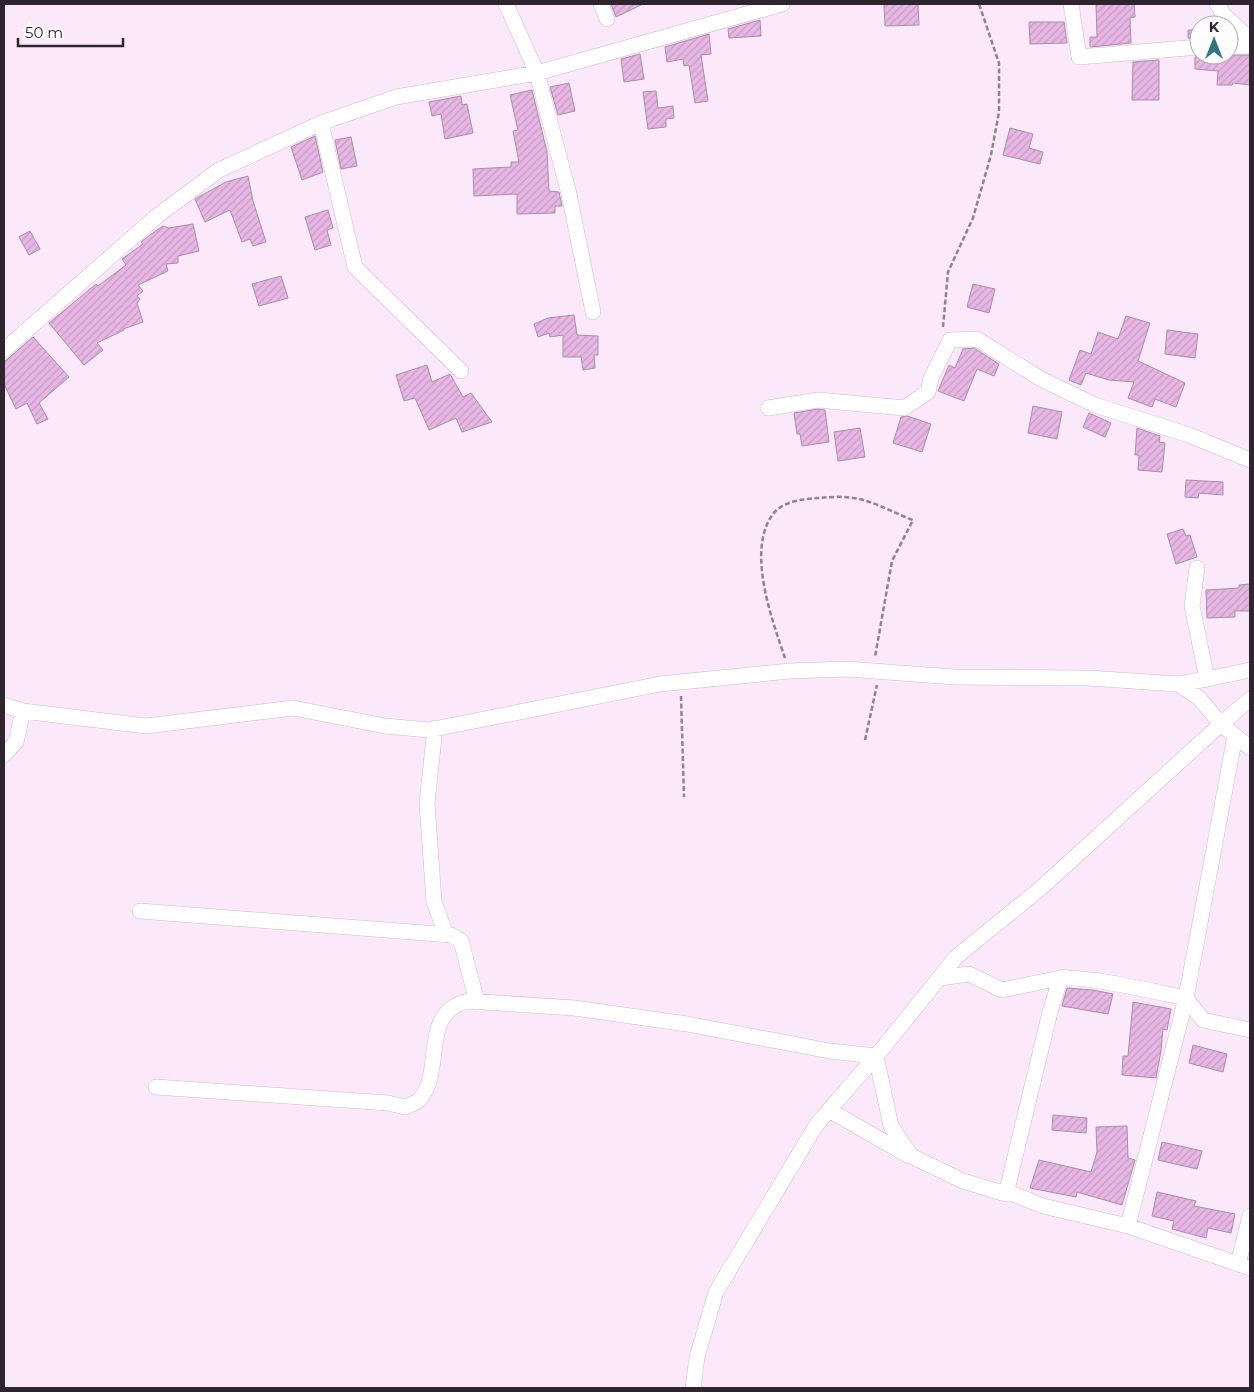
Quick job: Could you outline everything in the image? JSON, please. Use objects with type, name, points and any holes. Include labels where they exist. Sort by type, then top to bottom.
[{"type":"street","points":[[506,4],[537,73],[569,194],[593,312]]},
{"type":"street","points":[[601,4],[607,19]]},
{"type":"street","points":[[4,350],[157,216],[219,170],[321,123],[396,97],[537,73],[776,4]]},
{"type":"street","points":[[1071,4],[1079,57],[1189,48]]},
{"type":"street","points":[[1217,4],[1224,15],[1250,39]]},
{"type":"street","points":[[321,123],[355,267],[462,371]]},
{"type":"street","points":[[768,408],[818,400],[904,408],[928,392],[931,378],[950,340],[978,339],[1041,379],[1095,405],[1190,435],[1250,460]]},
{"type":"street","points":[[1197,568],[1192,606],[1207,679]]},
{"type":"street","points":[[4,705],[23,711],[146,726],[293,708],[384,726],[436,728],[660,684],[790,671],[846,669],[955,677],[1088,678],[1178,684],[1250,670]]},
{"type":"street","points":[[1178,684],[1199,698],[1221,724],[1250,748]]},
{"type":"street","points":[[692,1388],[697,1357],[716,1292],[817,1124],[876,1056],[956,957],[1041,888],[1250,699]]},
{"type":"street","points":[[4,756],[16,742],[23,711]]},
{"type":"street","points":[[436,728],[427,812],[434,902],[446,934]]},
{"type":"street","points":[[1128,1226],[1186,998],[1235,736]]},
{"type":"street","points":[[140,911],[446,934],[461,941],[477,1002]]},
{"type":"street","points":[[940,978],[969,974],[1002,990],[1065,977],[1186,998],[1203,1020],[1250,1030]]},
{"type":"street","points":[[1006,1194],[1050,1012],[1060,980],[1065,977]]},
{"type":"street","points":[[156,1087],[388,1104],[406,1107],[419,1100],[429,1081],[437,1033],[444,1014],[454,1004],[468,1001],[574,1008],[687,1024],[830,1051],[876,1056]]},
{"type":"street","points":[[876,1056],[891,1126],[910,1156]]},
{"type":"street","points":[[829,1110],[910,1156],[963,1181],[1006,1194],[1013,1194],[1043,1206],[1128,1226],[1244,1266],[1250,1216]]},
{"type":"path","points":[[950,340],[943,330],[948,272],[973,218],[992,155],[999,112],[999,63],[979,4]]},
{"type":"path","points":[[790,671],[774,626],[761,565],[765,530],[774,513],[796,499],[851,497],[876,503],[913,520],[892,561],[877,671],[865,740]]},
{"type":"path","points":[[681,682],[684,797]]},
{"type":"building","points":[[611,4],[643,4],[616,17]]},
{"type":"building","points":[[884,4],[918,4],[919,25],[885,26]]},
{"type":"building","points":[[1096,4],[1134,4],[1135,17],[1130,18],[1131,43],[1090,47],[1090,37],[1097,37]]},
{"type":"building","points":[[760,20],[761,36],[729,38],[728,29]]},
{"type":"building","points":[[1029,22],[1064,22],[1067,43],[1030,44]]},
{"type":"building","points":[[709,34],[711,54],[701,55],[708,101],[695,103],[689,65],[684,66],[683,59],[667,62],[665,47]]},
{"type":"building","points":[[640,54],[644,79],[624,82],[621,59]]},
{"type":"building","points":[[1239,55],[1250,55],[1250,85],[1233,83],[1232,85],[1217,85],[1218,71],[1195,69],[1195,65],[1239,65]]},
{"type":"building","points":[[1159,60],[1159,100],[1132,100],[1133,62]]},
{"type":"building","points":[[569,83],[575,111],[558,115],[550,87]]},
{"type":"building","points":[[532,90],[547,152],[549,191],[559,192],[562,206],[555,206],[555,213],[517,214],[517,194],[474,196],[473,169],[511,167],[511,162],[519,162],[513,131],[518,130],[510,95]]},
{"type":"building","points":[[656,91],[658,108],[673,106],[674,118],[666,119],[666,127],[648,129],[643,92]]},
{"type":"building","points":[[461,96],[462,105],[467,104],[473,133],[445,139],[441,114],[432,116],[429,102]]},
{"type":"building","points":[[1010,128],[1033,134],[1029,148],[1043,152],[1040,164],[1003,155]]},
{"type":"building","points":[[315,136],[323,172],[302,180],[291,147]]},
{"type":"building","points":[[351,137],[357,166],[341,169],[335,140]]},
{"type":"building","points":[[248,176],[253,201],[266,242],[253,246],[250,239],[242,242],[230,210],[205,222],[195,199],[226,182]]},
{"type":"building","points":[[328,210],[333,228],[327,230],[331,245],[315,250],[305,217]]},
{"type":"building","points":[[193,224],[199,251],[178,256],[178,263],[166,264],[168,271],[138,285],[143,291],[137,296],[140,299],[137,303],[143,322],[123,329],[97,343],[103,350],[84,365],[49,323],[96,284],[98,286],[126,265],[122,259],[163,226],[169,228]]},
{"type":"building","points":[[30,231],[40,249],[29,255],[19,237]]},
{"type":"building","points":[[281,276],[288,298],[259,306],[252,284]]},
{"type":"building","points":[[973,284],[995,289],[989,313],[967,307]]},
{"type":"building","points":[[574,315],[577,335],[598,336],[598,355],[594,355],[595,368],[583,370],[581,357],[563,357],[563,335],[550,337],[549,333],[538,337],[534,324],[548,318]]},
{"type":"building","points":[[1126,316],[1150,323],[1138,361],[1185,383],[1176,407],[1155,399],[1152,407],[1128,398],[1134,382],[1109,380],[1086,373],[1081,385],[1069,380],[1080,350],[1091,354],[1098,332],[1118,339]]},
{"type":"building","points":[[1167,330],[1198,334],[1195,358],[1165,354]]},
{"type":"building","points":[[33,337],[69,377],[39,403],[48,419],[37,424],[27,403],[16,409],[4,384],[4,362]]},
{"type":"building","points":[[974,348],[999,364],[994,376],[977,369],[964,401],[938,391],[949,365],[955,368],[963,349]]},
{"type":"building","points":[[427,365],[432,382],[450,374],[463,397],[471,393],[492,422],[462,432],[456,418],[429,430],[415,398],[404,401],[396,375]]},
{"type":"building","points":[[1033,406],[1062,412],[1057,439],[1028,433]]},
{"type":"building","points":[[818,409],[825,410],[829,442],[802,446],[800,434],[797,434],[794,413]]},
{"type":"building","points":[[1089,413],[1111,423],[1105,437],[1083,427]]},
{"type":"building","points":[[907,416],[931,424],[922,452],[893,443],[901,417]]},
{"type":"building","points":[[860,428],[865,457],[838,461],[834,432]]},
{"type":"building","points":[[1137,428],[1160,436],[1159,442],[1165,443],[1162,472],[1138,470],[1139,455],[1135,455]]},
{"type":"building","points":[[1186,480],[1223,482],[1223,495],[1199,493],[1198,498],[1185,497]]},
{"type":"building","points":[[1183,529],[1186,536],[1190,535],[1197,557],[1176,564],[1167,534]]},
{"type":"building","points":[[1250,584],[1250,611],[1235,611],[1235,617],[1207,618],[1206,590],[1239,588],[1239,585]]},
{"type":"building","points":[[1067,988],[1113,994],[1108,1014],[1062,1006]]},
{"type":"building","points":[[1133,1002],[1171,1009],[1167,1030],[1163,1029],[1156,1078],[1122,1075],[1123,1056],[1128,1056]]},
{"type":"building","points":[[1193,1045],[1227,1054],[1223,1072],[1189,1063]]},
{"type":"building","points":[[1053,1115],[1087,1118],[1086,1133],[1052,1130]]},
{"type":"building","points":[[1127,1126],[1128,1158],[1135,1160],[1122,1205],[1077,1192],[1076,1197],[1030,1188],[1039,1160],[1091,1172],[1097,1152],[1096,1127]]},
{"type":"building","points":[[1162,1142],[1202,1151],[1197,1169],[1158,1160]]},
{"type":"building","points":[[1157,1192],[1196,1201],[1194,1206],[1235,1214],[1231,1233],[1208,1228],[1206,1238],[1172,1229],[1174,1221],[1152,1216]]}]
